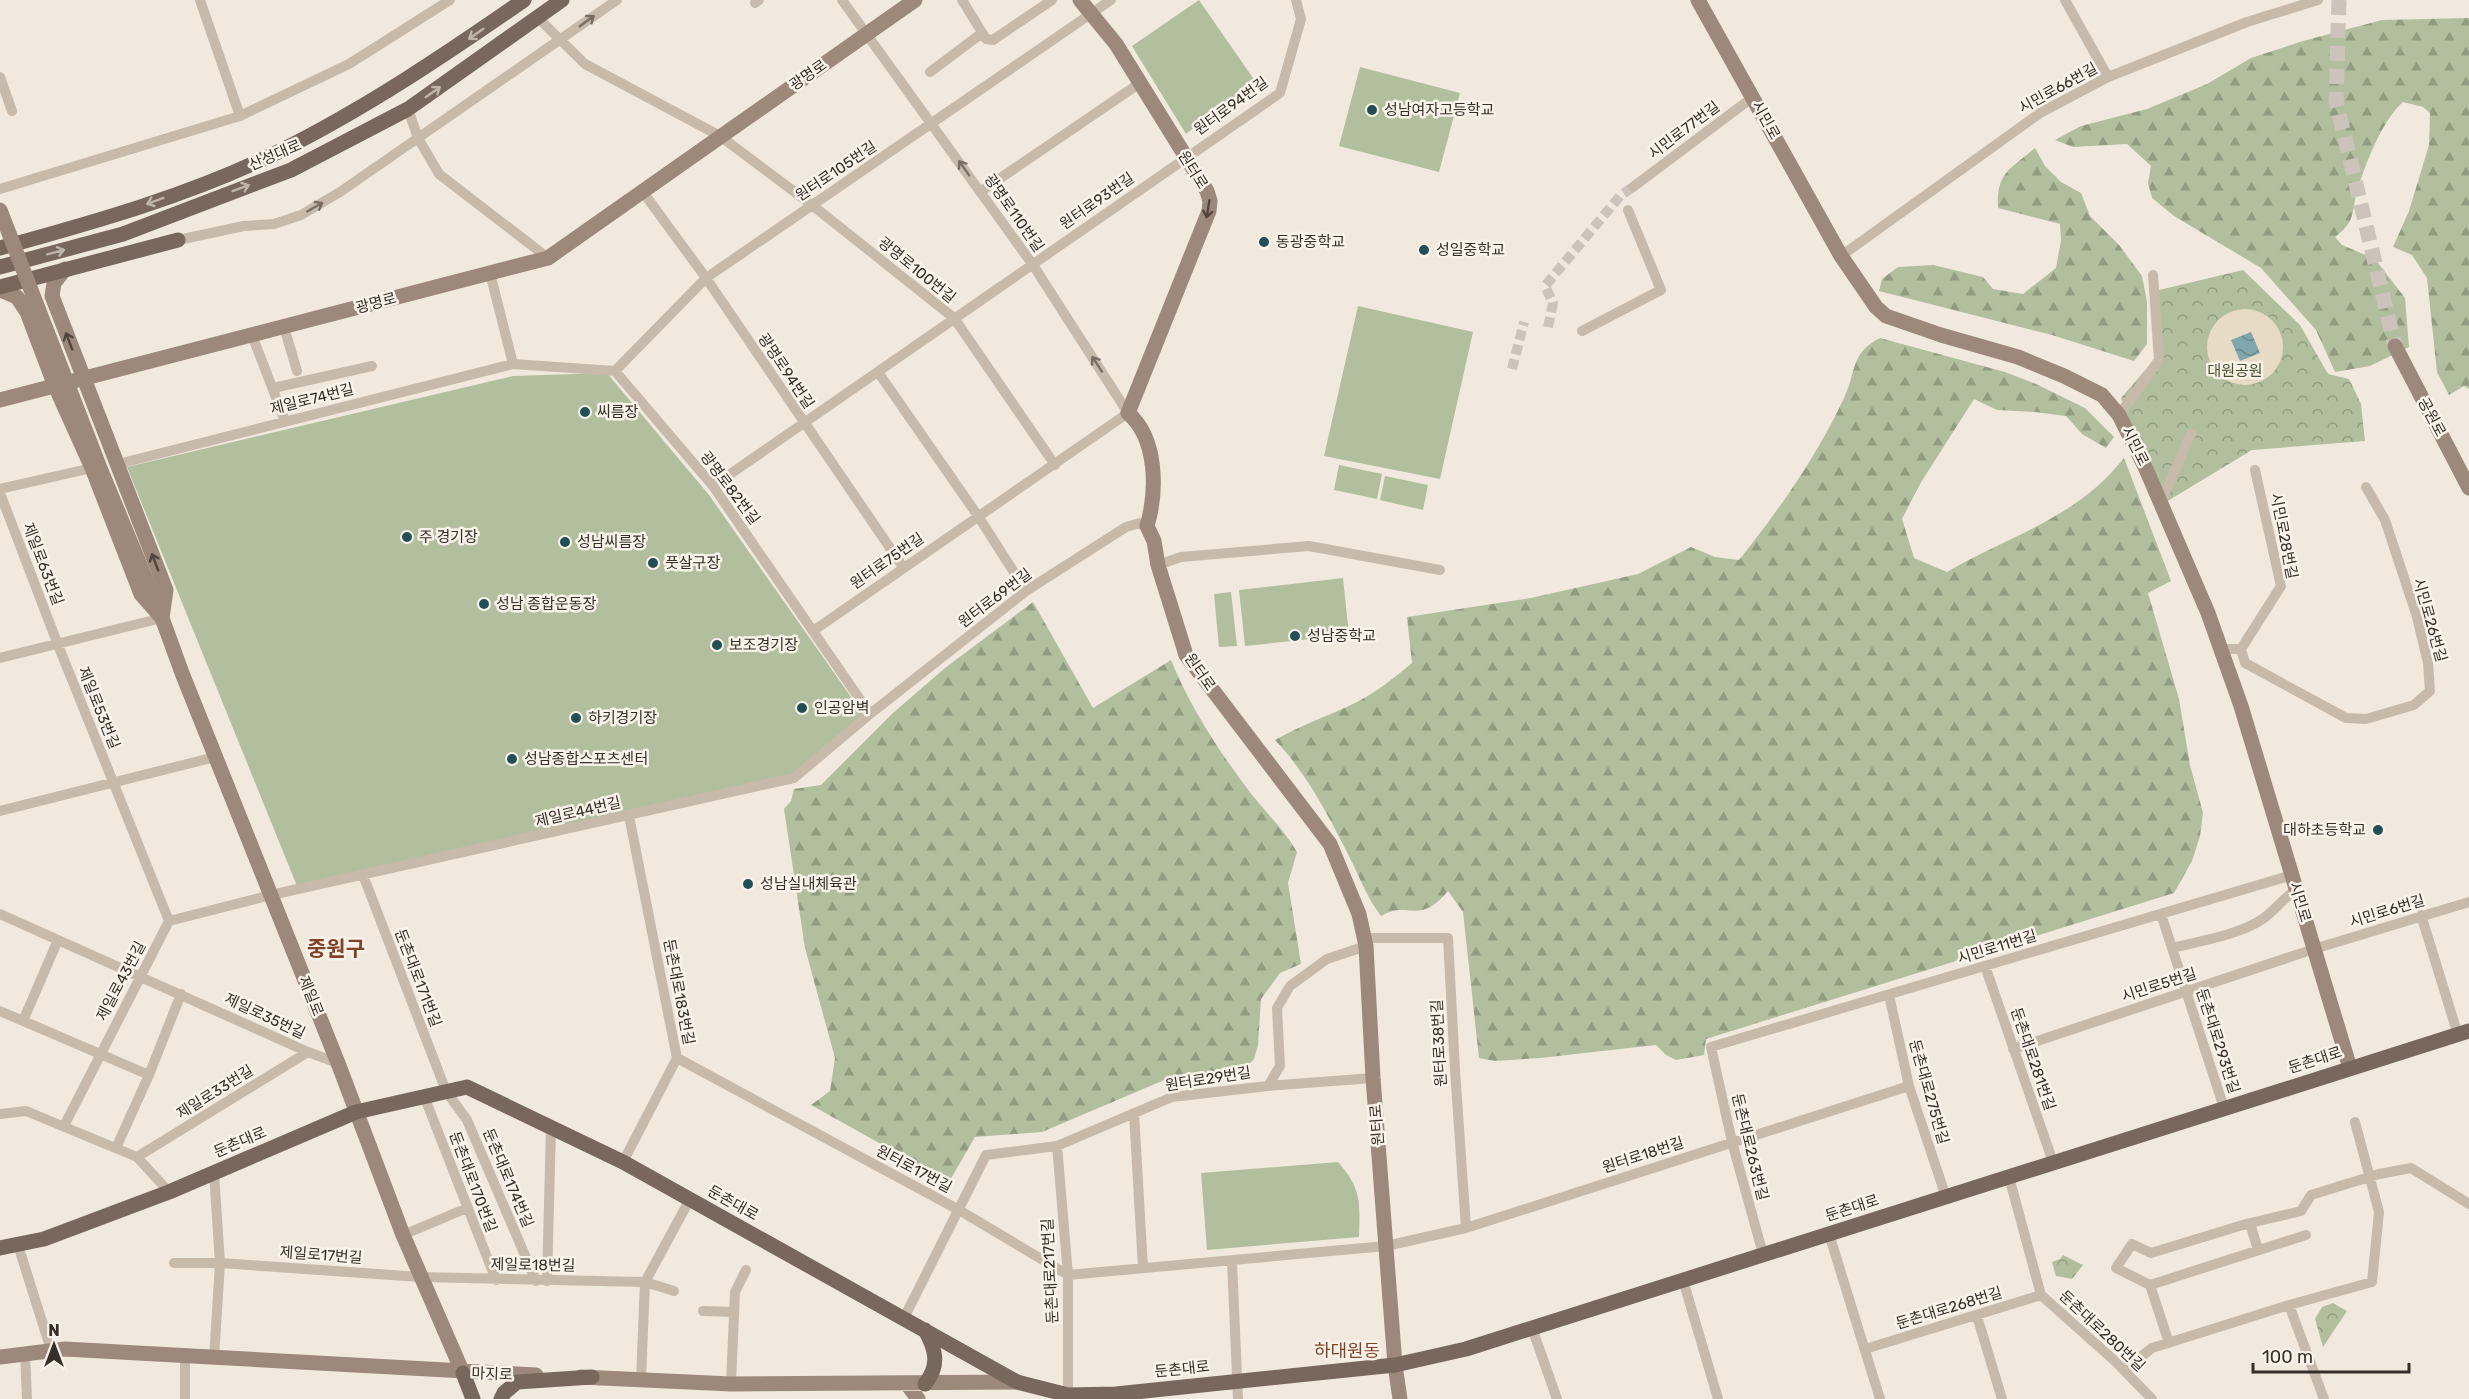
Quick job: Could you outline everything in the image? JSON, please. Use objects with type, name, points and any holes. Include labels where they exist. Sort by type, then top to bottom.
[{"type":"main road","name":"산성대로","points":[[0,248],[94,222],[198,186],[278,152],[375,99],[440,58],[524,0]]},
{"type":"main road","name":"산성대로","points":[[0,267],[123,234],[291,170],[408,109],[562,0]]},
{"type":"main road","name":"광명로","points":[[0,400],[548,258],[915,0]]},
{"type":"main road","name":"원터로","points":[[1080,0],[1116,44],[1207,191],[1210,201],[1209,211],[1128,413],[1137,420],[1149,448],[1152,463],[1152,508],[1147,526],[1154,541],[1158,565],[1186,655],[1330,844],[1359,914],[1366,942],[1373,1078],[1395,1365]]},
{"type":"main road","name":"시민로","points":[[1698,0],[1841,256],[1868,298],[1886,315],[1941,335],[2018,357],[2064,376],[2102,395],[2119,415],[2161,502],[2221,649],[2241,706],[2350,1068]]},
{"type":"main road","name":"제일로","points":[[0,210],[100,468],[162,618],[215,757],[338,1063],[403,1235],[463,1373]]},
{"type":"main road","points":[[0,289],[65,269],[178,240]]},
{"type":"main road","points":[[65,269],[54,283],[52,296],[166,590],[162,618]]},
{"type":"main road","points":[[0,289],[17,297],[27,312],[141,594],[162,618]]},
{"type":"main road","name":"공원로","points":[[2395,346],[2469,488]]},
{"type":"main road","name":"둔촌대로","points":[[0,1248],[44,1239],[169,1192],[356,1112],[467,1087],[623,1162],[1017,1382],[1068,1395],[1116,1394],[1395,1365],[1466,1349],[2463,1033]]},
{"type":"main road","points":[[925,1384],[933,1374],[935,1360],[926,1330]]},
{"type":"main road","name":"마지로","points":[[0,1357],[65,1349],[463,1373],[731,1384],[925,1384],[970,1392],[1017,1382]]},
{"type":"main road","points":[[1395,1365],[1400,1399]]},
{"type":"main road","points":[[463,1373],[473,1399]]},
{"type":"main road","points":[[501,1399],[504,1393],[517,1382],[592,1377]]},
{"type":"main road","points":[[907,1384],[918,1399]]},
{"type":"main road","points":[[1095,1399],[1116,1394]]},
{"type":"street","points":[[200,0],[240,116]]},
{"type":"street","points":[[0,189],[240,116],[349,64],[450,0]]},
{"type":"street","points":[[178,240],[244,226],[274,224],[301,215],[340,192],[617,0]]},
{"type":"street","points":[[842,0],[868,34]]},
{"type":"street","points":[[962,0],[986,39],[993,40],[1052,0]]},
{"type":"street","name":"원터로105번길","points":[[615,371],[706,278],[1112,0]]},
{"type":"street","points":[[2065,0],[2108,77]]},
{"type":"street","name":"시민로66번길","points":[[1841,256],[2040,113],[2108,77],[2247,22],[2319,0]]},
{"type":"street","name":"원터로94번길","points":[[1185,158],[1280,93],[1301,19],[1300,1]]},
{"type":"street","points":[[537,18],[585,64],[720,136]]},
{"type":"street","points":[[930,72],[982,33]]},
{"type":"street","name":"광명로110번길","points":[[868,34],[1033,265],[1128,413]]},
{"type":"street","points":[[0,77],[12,111]]},
{"type":"street","points":[[980,192],[1140,83]]},
{"type":"street","name":"시민로77번길","points":[[1633,188],[1753,97]]},
{"type":"street","points":[[408,109],[418,138],[439,174],[548,258]]},
{"type":"street","name":"광명로100번길","points":[[720,136],[812,205],[954,318],[1055,465]]},
{"type":"street","name":"원터로93번길","points":[[713,486],[1185,158]]},
{"type":"street","name":"광명로94번길","points":[[643,192],[706,278],[903,567]]},
{"type":"street","points":[[1582,331],[1661,290],[1628,210]]},
{"type":"street","points":[[490,273],[513,364],[615,371]]},
{"type":"street","points":[[2119,415],[2159,360],[2153,275]]},
{"type":"street","points":[[284,327],[297,371]]},
{"type":"street","points":[[252,335],[285,422]]},
{"type":"street","name":"제일로74번길","points":[[118,464],[513,364]]},
{"type":"street","points":[[273,388],[372,366]]},
{"type":"street","name":"광명로82번길","points":[[615,371],[713,486],[870,714]]},
{"type":"street","points":[[879,372],[978,516],[1026,591]]},
{"type":"street","name":"원터로75번길","points":[[813,631],[1128,413]]},
{"type":"street","points":[[2161,502],[2191,434]]},
{"type":"street","points":[[0,489],[92,468]]},
{"type":"street","name":"시민로28번길","points":[[2241,649],[2281,586],[2255,470]]},
{"type":"street","name":"시민로26번길","points":[[2241,649],[2245,663],[2346,718],[2366,719],[2414,705],[2430,691],[2428,663],[2417,617],[2385,520],[2366,487]]},
{"type":"street","name":"제일로63번길","points":[[0,493],[58,645]]},
{"type":"street","name":"원터로69번길","points":[[870,714],[1026,591],[1126,527],[1140,523],[1147,526]]},
{"type":"street","points":[[1158,565],[1181,557],[1309,546],[1440,570]]},
{"type":"street","points":[[0,658],[162,618]]},
{"type":"street","name":"제일로53번길","points":[[58,645],[113,783]]},
{"type":"street","points":[[2221,649],[2241,649]]},
{"type":"street","name":"제일로44번길","points":[[271,896],[794,778],[870,714]]},
{"type":"street","points":[[0,811],[215,757]]},
{"type":"street","points":[[113,783],[169,921],[271,896]]},
{"type":"street","name":"둔촌대로183번길","points":[[623,1162],[677,1058],[629,816]]},
{"type":"street","name":"둔촌대로171번길","points":[[363,875],[446,1091]]},
{"type":"street","points":[[2172,948],[2250,926],[2263,919],[2294,883]]},
{"type":"street","name":"시민로11번길","points":[[1711,1047],[2162,914],[2294,883]]},
{"type":"street","name":"시민로6번길","points":[[2314,949],[2469,902]]},
{"type":"street","name":"제일로35번길","points":[[0,914],[308,1052],[338,1063]]},
{"type":"street","name":"둔촌대로293번길","points":[[2162,914],[2224,1108]]},
{"type":"street","points":[[2421,915],[2463,1033]]},
{"type":"street","name":"제일로43번길","points":[[64,1126],[169,921]]},
{"type":"street","name":"원터로38번길","points":[[1366,942],[1448,938],[1466,1228]]},
{"type":"street","points":[[23,1021],[58,940]]},
{"type":"street","points":[[1268,1086],[1281,1066],[1277,1008],[1290,986],[1327,958],[1366,942]]},
{"type":"street","name":"시민로5번길","points":[[2013,1049],[2314,949]]},
{"type":"street","name":"둔촌대로281번길","points":[[1985,966],[2053,1162]]},
{"type":"street","points":[[116,1148],[149,1075],[181,994]]},
{"type":"street","name":"둔촌대로275번길","points":[[1889,995],[1909,1086],[1946,1197]]},
{"type":"street","points":[[0,1011],[149,1075]]},
{"type":"street","name":"둔촌대로263번길","points":[[1711,1047],[1732,1142],[1763,1254]]},
{"type":"street","name":"제일로33번길","points":[[137,1157],[308,1052]]},
{"type":"street","name":"원터로17번길","points":[[677,1058],[959,1210],[1068,1275]]},
{"type":"street","name":"원터로29번길","points":[[959,1210],[986,1155],[1057,1146],[1172,1097],[1268,1086],[1373,1078]]},
{"type":"street","name":"원터로18번길","points":[[1386,1246],[1466,1228],[1909,1086]]},
{"type":"street","name":"둔촌대로174번길","points":[[446,1091],[467,1120],[542,1281]]},
{"type":"street","name":"둔촌대로170번길","points":[[424,1096],[496,1280]]},
{"type":"street","points":[[0,1114],[26,1111],[137,1157],[169,1192]]},
{"type":"street","points":[[1134,1113],[1143,1268]]},
{"type":"street","points":[[2124,1370],[2152,1348],[2289,1305],[2372,1282],[2379,1212],[2355,1122]]},
{"type":"street","points":[[542,1281],[550,1127]]},
{"type":"street","name":"둔촌대로217번길","points":[[1057,1146],[1068,1275],[1068,1395]]},
{"type":"street","points":[[2306,1235],[2150,1285],[2116,1268],[2132,1244],[2151,1253],[2250,1223],[2301,1211],[2311,1195],[2370,1177],[2411,1168],[2469,1204]]},
{"type":"street","name":"둔촌대로","points":[[214,1173],[220,1263],[214,1359]]},
{"type":"street","name":"둔촌대로280번길","points":[[2009,1177],[2042,1295],[2124,1370],[2151,1399]]},
{"type":"street","points":[[641,1379],[645,1282],[690,1199]]},
{"type":"street","points":[[403,1235],[467,1208]]},
{"type":"street","points":[[904,1318],[959,1210]]},
{"type":"street","points":[[2250,1223],[2258,1250]]},
{"type":"street","points":[[1829,1234],[1880,1399]]},
{"type":"street","points":[[18,1245],[51,1350]]},
{"type":"street","points":[[1068,1275],[1232,1262],[1386,1246]]},
{"type":"street","points":[[1232,1262],[1238,1399]]},
{"type":"street","name":"제일로17번길","points":[[174,1263],[220,1263],[420,1277]]},
{"type":"street","points":[[731,1384],[735,1292],[746,1270]]},
{"type":"street","name":"제일로18번길","points":[[420,1277],[645,1282],[674,1291]]},
{"type":"street","points":[[1683,1280],[1718,1399]]},
{"type":"street","points":[[2150,1285],[2169,1342]]},
{"type":"street","name":"둔촌대로268번길","points":[[1865,1349],[2042,1295]]},
{"type":"street","points":[[2289,1305],[2324,1399]]},
{"type":"street","points":[[703,1311],[734,1312]]},
{"type":"street","points":[[1977,1316],[2002,1399]]},
{"type":"street","points":[[1532,1328],[1557,1399]]},
{"type":"street","points":[[25,1353],[27,1399]]},
{"type":"street","points":[[185,1357],[185,1399]]},
{"type":"green space","points":[[1199,0],[1255,81],[1186,134],[1132,46]]},
{"type":"green space","points":[[2469,18],[2469,389],[2464,386],[2449,395],[2437,372],[2427,278],[2412,255],[2393,247],[2409,211],[2429,145],[2430,113],[2423,107],[2403,102],[2388,120],[2366,165],[2350,221],[2335,237],[2342,245],[2375,259],[2405,298],[2409,347],[2370,366],[2335,372],[2316,330],[2261,268],[2174,216],[2152,198],[2148,183],[2151,166],[2127,144],[2073,147],[2055,140],[2081,126],[2147,109],[2207,84],[2251,58],[2303,41],[2382,20]]},
{"type":"green space","points":[[1360,67],[1460,93],[1439,172],[1339,146]]},
{"type":"green space","points":[[2035,148],[2045,166],[2061,182],[2081,193],[2090,216],[2119,245],[2142,276],[2147,302],[2147,344],[2134,361],[2052,335],[1879,291],[1882,279],[1898,267],[1933,265],[1983,277],[1993,289],[2023,294],[2056,268],[2061,240],[2060,224],[1998,208],[2002,179],[2012,167]]},
{"type":"green space","name":"대원공원","points":[[2243,270],[2300,325],[2328,374],[2349,379],[2361,404],[2365,441],[2252,450],[2161,505],[2121,398],[2155,359],[2159,290]]},
{"type":"green space","points":[[1358,306],[1473,332],[1440,479],[1324,456]]},
{"type":"green space","points":[[1880,338],[2005,372],[2036,384],[2085,408],[2114,437],[2106,448],[2082,434],[2066,416],[1997,410],[1974,399],[1920,484],[1902,519],[1914,558],[1947,572],[2064,511],[2105,479],[2124,458],[2171,581],[2148,593],[2179,699],[2190,765],[2203,813],[2200,836],[2192,861],[2174,893],[1706,1039],[1704,1055],[1676,1060],[1666,1055],[1656,1045],[1540,1058],[1495,1061],[1479,1058],[1463,912],[1448,891],[1429,908],[1414,911],[1399,910],[1381,916],[1368,896],[1318,798],[1298,768],[1275,740],[1362,699],[1412,663],[1407,617],[1531,598],[1638,574],[1691,547],[1715,557],[1739,560],[1783,502],[1822,441],[1844,398],[1859,356],[1870,344]]},
{"type":"green space","name":"성남 종합운동장","points":[[607,373],[709,495],[863,714],[794,778],[297,886],[127,467],[513,376]]},
{"type":"green space","points":[[1339,465],[1382,474],[1377,499],[1334,490]]},
{"type":"green space","points":[[1385,476],[1428,485],[1423,510],[1380,500]]},
{"type":"green space","points":[[1343,578],[1349,635],[1245,646],[1239,590]]},
{"type":"green space","points":[[1231,592],[1237,646],[1219,647],[1214,594]]},
{"type":"green space","points":[[1033,602],[1093,708],[1171,660],[1186,693],[1214,742],[1297,852],[1288,883],[1301,964],[1280,973],[1261,999],[1258,1045],[1254,1059],[1243,1070],[1169,1078],[1042,1132],[975,1137],[949,1182],[811,1105],[830,1091],[835,1058],[805,948],[784,809],[791,801],[794,789],[821,785],[893,713],[945,668]]},
{"type":"green space","points":[[1338,1162],[1352,1180],[1358,1197],[1359,1237],[1207,1250],[1201,1173]]},
{"type":"green space","points":[[2063,1255],[2083,1265],[2072,1279],[2056,1276],[2052,1262]]},
{"type":"green space","points":[[2333,1303],[2347,1311],[2323,1347],[2315,1319],[2322,1307]]},
{"type":"shaded area","points":[[2245,309],[2260,312],[2272,320],[2280,332],[2283,347],[2280,362],[2272,374],[2260,382],[2245,385],[2230,382],[2218,374],[2210,362],[2207,347],[2210,332],[2218,320],[2230,312]]},
{"type":"water","points":[[2251,332],[2260,353],[2240,361],[2231,340]]},
{"type":"tunnel","points":[[2339,0],[2336,101],[2395,346]]},
{"type":"tunnel","points":[[1548,327],[1553,303],[1545,286],[1620,196],[1633,187]]},
{"type":"tunnel","points":[[1512,369],[1524,322]]},
{"type":"place","name":"성남여자고등학교","points":[[1372,110]]},
{"type":"place","name":"동광중학교","points":[[1264,242]]},
{"type":"place","name":"성일중학교","points":[[1424,250]]},
{"type":"place","name":"씨름장","points":[[585,412]]},
{"type":"place","name":"주 경기장","points":[[407,537]]},
{"type":"place","name":"성남씨름장","points":[[565,542]]},
{"type":"place","name":"풋살구장","points":[[653,563]]},
{"type":"place","name":"성남 종합운동장","points":[[484,604]]},
{"type":"place","name":"성남중학교","points":[[1295,636]]},
{"type":"place","name":"보조경기장","points":[[717,645]]},
{"type":"place","name":"인공암벽","points":[[802,708]]},
{"type":"place","name":"하키경기장","points":[[576,718]]},
{"type":"place","name":"성남종합스포츠센터","points":[[512,759]]},
{"type":"place","name":"대하초등학교","points":[[2378,830]]},
{"type":"place","name":"성남실내체육관","points":[[748,884]]},
{"type":"district","name":"중원구","points":[[336,948]]},
{"type":"district","name":"하대원동","points":[[1347,1351]]}]
